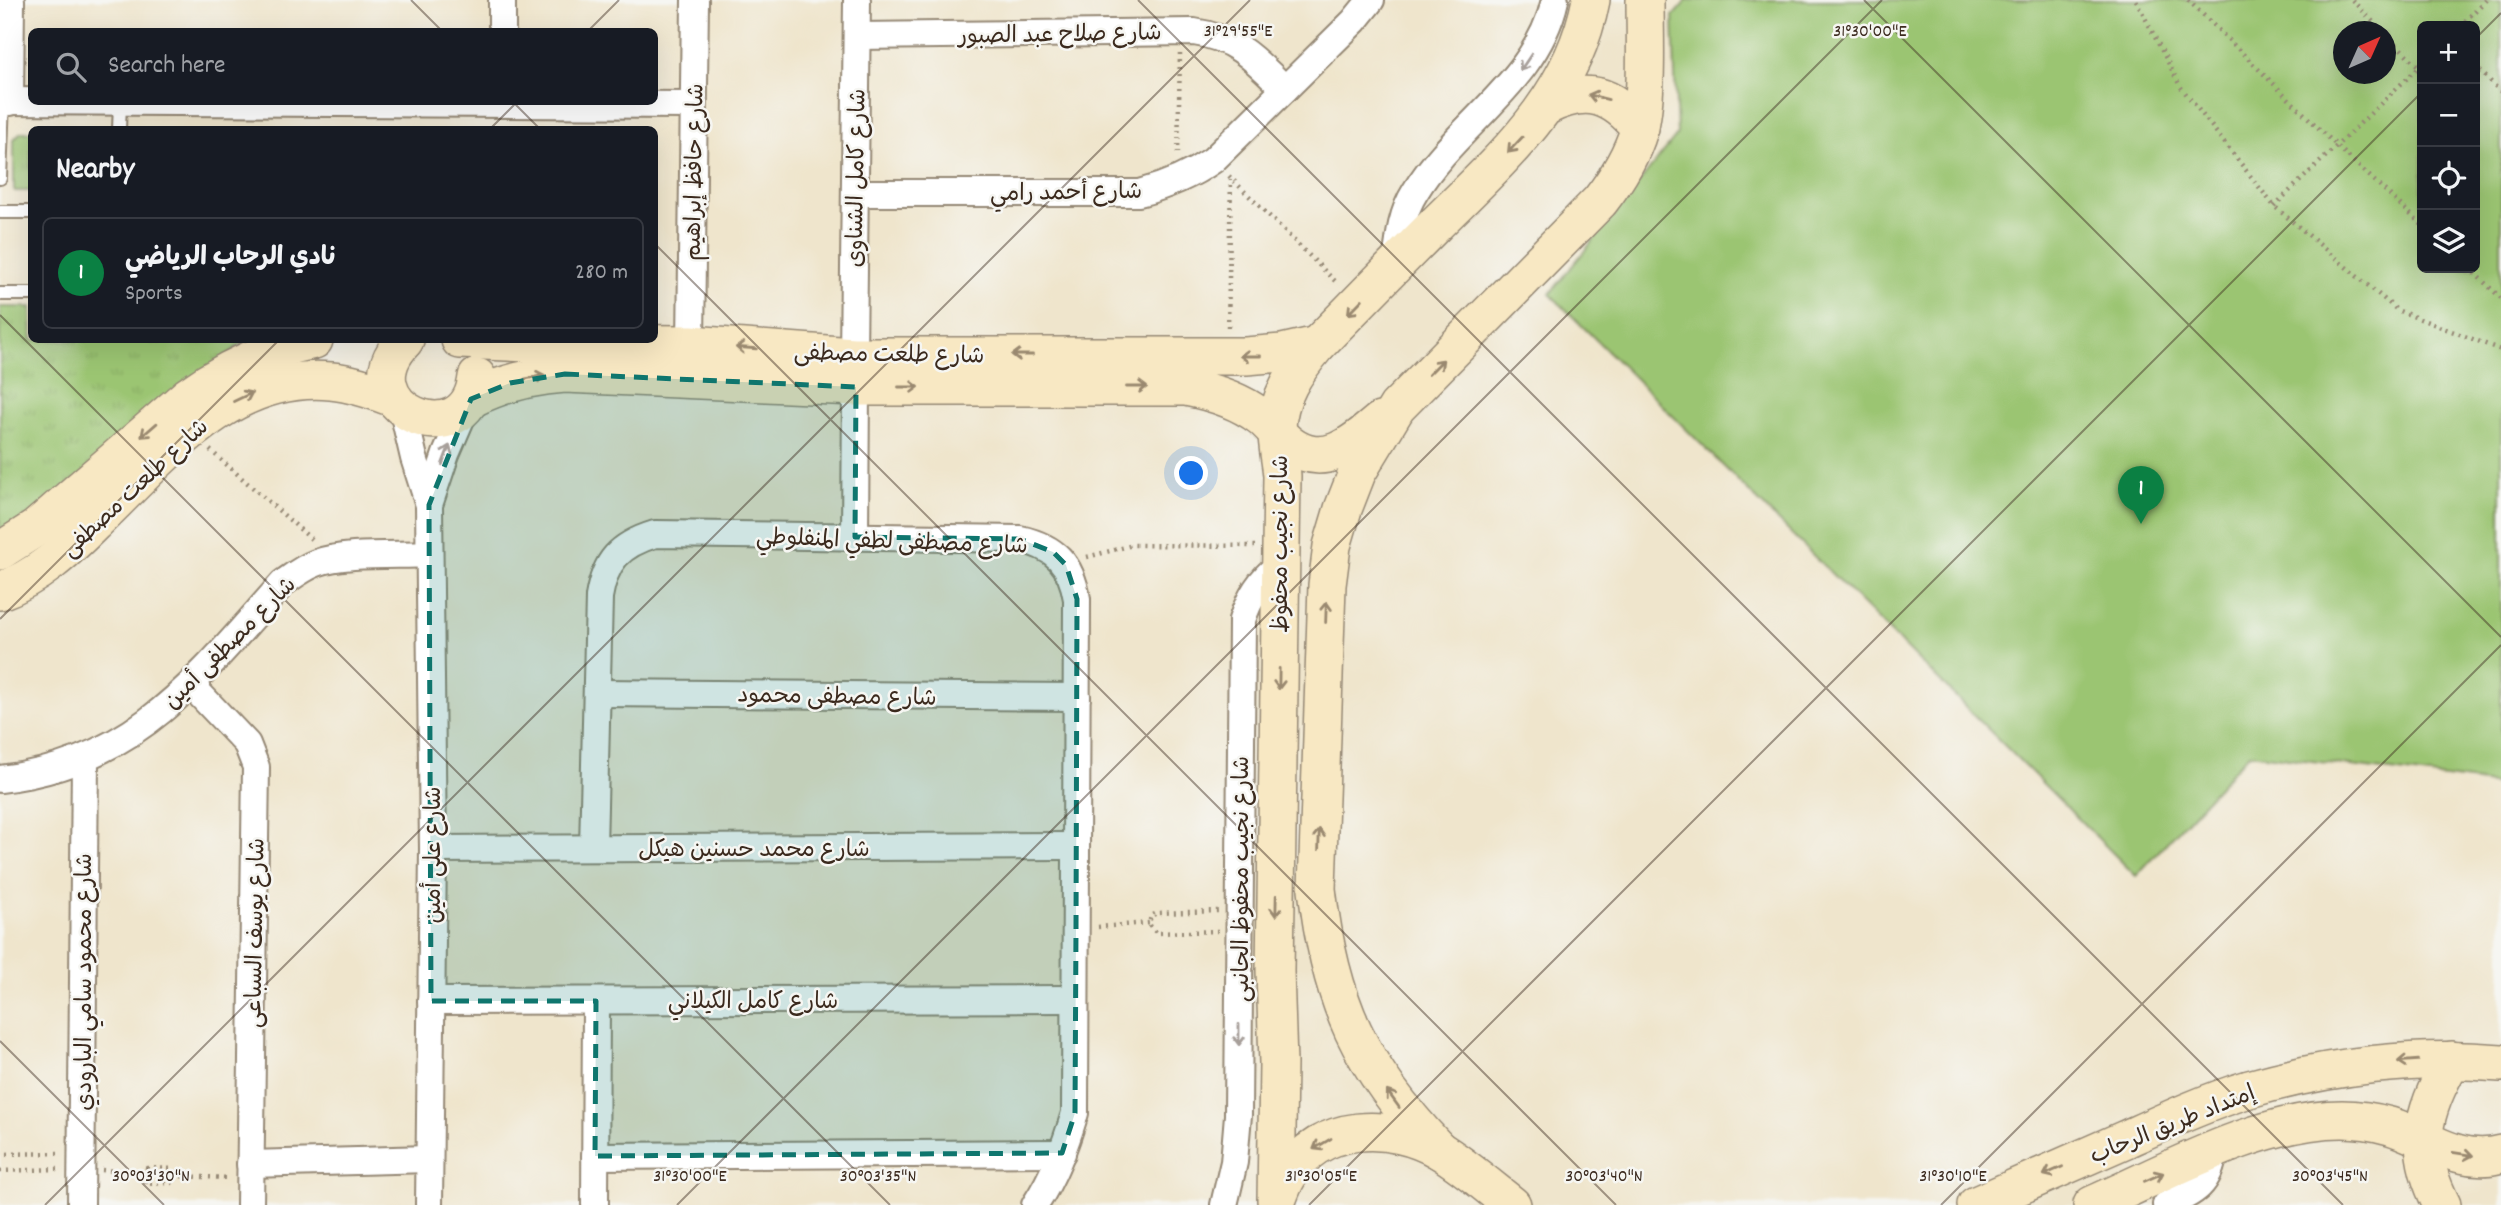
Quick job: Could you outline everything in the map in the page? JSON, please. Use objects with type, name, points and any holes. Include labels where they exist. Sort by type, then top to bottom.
[{"type":"street","points":[[11,0],[4,101],[28,101]]},
{"type":"street","points":[[502,0],[502,28]]},
{"type":"street","name":"شارع حافظ إبراهيم","points":[[691,344],[695,0]]},
{"type":"street","name":"شارع كامل الشناوى","points":[[855,537],[857,0]]},
{"type":"street","name":"شارع أحمد رامي","points":[[855,193],[1139,193],[1222,169],[1285,89],[1354,21],[1371,0]]},
{"type":"street","points":[[1396,264],[1400,227],[1414,193],[1435,164],[1513,81],[1537,46],[1555,0]]},
{"type":"street","name":"شارع نجيب محفوظ","points":[[1276,1203],[1278,1063],[1275,971],[1282,476],[1277,432],[1280,408],[1288,385],[1317,345],[1513,148],[1547,106],[1565,76],[1579,43],[1591,0]]},
{"type":"street","name":"شارع نجيب محفوظ","points":[[1438,1150],[1405,1114],[1383,1084],[1352,1031],[1334,986],[1325,950],[1317,889],[1326,585],[1332,547],[1357,473],[1396,407],[1600,201],[1617,179],[1640,128],[1647,2]]},
{"type":"street","name":"شارع صلاح عبد الصبور","points":[[857,36],[1181,32],[1208,34],[1244,50],[1285,89]]},
{"type":"street","points":[[1547,106],[1566,96],[1587,94],[1608,99],[1626,111],[1640,128]]},
{"type":"street","points":[[658,105],[694,105]]},
{"type":"street","name":"شارع طلعت مصطفى","points":[[0,551],[36,528],[188,396],[263,348],[295,343]]},
{"type":"street","points":[[398,404],[387,382],[388,365],[394,350],[402,343]]},
{"type":"street","points":[[463,343],[475,361],[478,374],[469,402]]},
{"type":"street","name":"شارع طلعت مصطفى","points":[[528,343],[691,344],[854,372],[1186,387],[1206,390],[1234,401],[1260,417],[1287,443],[1301,451],[1315,454],[1331,454],[1345,449],[1396,407]]},
{"type":"street","name":"شارع طلعت مصطفى","points":[[0,591],[27,578],[62,554],[190,432],[217,411],[243,396],[271,386],[300,381],[331,381],[360,386],[398,404],[416,418],[429,421],[443,420],[456,414],[469,402],[510,383],[539,376],[854,372],[1273,354],[1317,345]]},
{"type":"street","name":"شارع على أمين","points":[[429,505],[446,454],[469,402]]},
{"type":"street","name":"شارع على أمين","points":[[398,404],[429,505],[433,849],[429,1205]]},
{"type":"street","name":"شارع مصطفى لطفي المنفلوطي","points":[[593,848],[599,597],[602,580],[610,563],[622,549],[637,539],[654,534],[1020,539],[1038,543],[1053,552],[1066,565]]},
{"type":"street","name":"شارع مصطفى أمين","points":[[0,779],[48,771],[85,759],[136,730],[191,685],[284,583],[307,568],[333,558],[429,554]]},
{"type":"street","name":"شارع نجيب محفوظ الجانبى","points":[[1224,1205],[1234,1162],[1238,1115],[1242,620],[1255,589],[1280,555]]},
{"type":"street","points":[[1035,1205],[1062,1153],[1075,1113],[1077,599],[1074,581],[1066,565]]},
{"type":"street","name":"شارع يوسف السباعى","points":[[191,685],[240,735],[253,755],[256,767],[250,1183]]},
{"type":"street","name":"شارع مصطفى محمود","points":[[597,693],[1077,697]]},
{"type":"street","name":"شارع محمود سامي البارودي","points":[[81,1205],[85,759]]},
{"type":"street","name":"شارع محمد حسنين هيكل","points":[[433,849],[1076,846]]},
{"type":"street","name":"شارع كامل الكيلاني","points":[[431,1001],[1075,999]]},
{"type":"street","points":[[595,1205],[596,1001]]},
{"type":"street","points":[[2442,1205],[2425,1163],[2423,1141],[2432,1099],[2452,1060]]},
{"type":"street","name":"إمتداد طريق الرحاب","points":[[1976,1205],[2165,1122],[2249,1089],[2348,1068],[2394,1062],[2452,1060],[2501,1063]]},
{"type":"street","name":"إمتداد طريق الرحاب","points":[[2092,1205],[2214,1151],[2299,1122],[2345,1119],[2390,1126],[2443,1150],[2462,1155],[2490,1157],[2501,1154]]},
{"type":"street","points":[[1276,1203],[1288,1174],[1308,1152],[1334,1137],[1363,1130],[1392,1132],[1438,1150],[1512,1205]]},
{"type":"street","points":[[2166,1205],[2193,1193],[2202,1185],[2209,1175],[2214,1151]]},
{"type":"street","points":[[595,1156],[1062,1153]]},
{"type":"street","points":[[250,1183],[429,1159]]},
{"type":"lane","points":[[0,178],[4,101]]},
{"type":"lane","points":[[119,126],[120,105]]},
{"type":"lane","points":[[0,212],[28,212]]},
{"type":"lane","points":[[0,294],[28,294]]},
{"type":"path","points":[[2136,0],[2180,86],[2274,205],[2397,310],[2501,350]]},
{"type":"path","points":[[2188,0],[2417,220]]},
{"type":"path","points":[[2352,0],[2372,21]]},
{"type":"path","points":[[2465,21],[2486,0]]},
{"type":"path","points":[[1178,180],[1181,32]]},
{"type":"path","points":[[2396,44],[2417,62]]},
{"type":"path","points":[[2274,205],[2417,68]]},
{"type":"path","points":[[2480,71],[2501,92]]},
{"type":"path","points":[[1222,169],[1357,304]]},
{"type":"path","points":[[1222,169],[1228,355]]},
{"type":"path","points":[[2474,273],[2501,298]]},
{"type":"path","points":[[190,432],[333,558]]},
{"type":"path","points":[[1066,565],[1099,552],[1133,545],[1280,555]]},
{"type":"path","points":[[1157,913],[1240,920],[1157,933],[1149,923],[1151,916],[1157,913]]},
{"type":"path","points":[[1076,929],[1149,923]]},
{"type":"path","points":[[0,1154],[82,1161],[146,1173]]},
{"type":"path","points":[[0,1171],[82,1161]]},
{"type":"path","points":[[147,1168],[174,1169],[174,1176],[174,1184],[146,1184],[147,1168]]},
{"type":"path","points":[[174,1176],[250,1183]]},
{"type":"highlighted area","points":[[565,374],[856,387],[855,537],[1020,539],[1053,552],[1066,565],[1077,599],[1075,1113],[1062,1153],[595,1156],[596,1001],[431,1001],[429,505],[471,399],[510,383]]},
{"type":"green space","points":[[1687,0],[2501,0],[2501,785],[2249,753],[2136,876],[1550,294],[1677,135],[1673,16]]},
{"type":"green space","points":[[21,132],[28,132],[28,191],[14,189],[14,139]]},
{"type":"green space","points":[[0,307],[28,307],[28,343],[242,343],[35,513],[0,535]]},
{"type":"place","name":"نادي الرحاب الرياضي","points":[[2141,524]]}]
